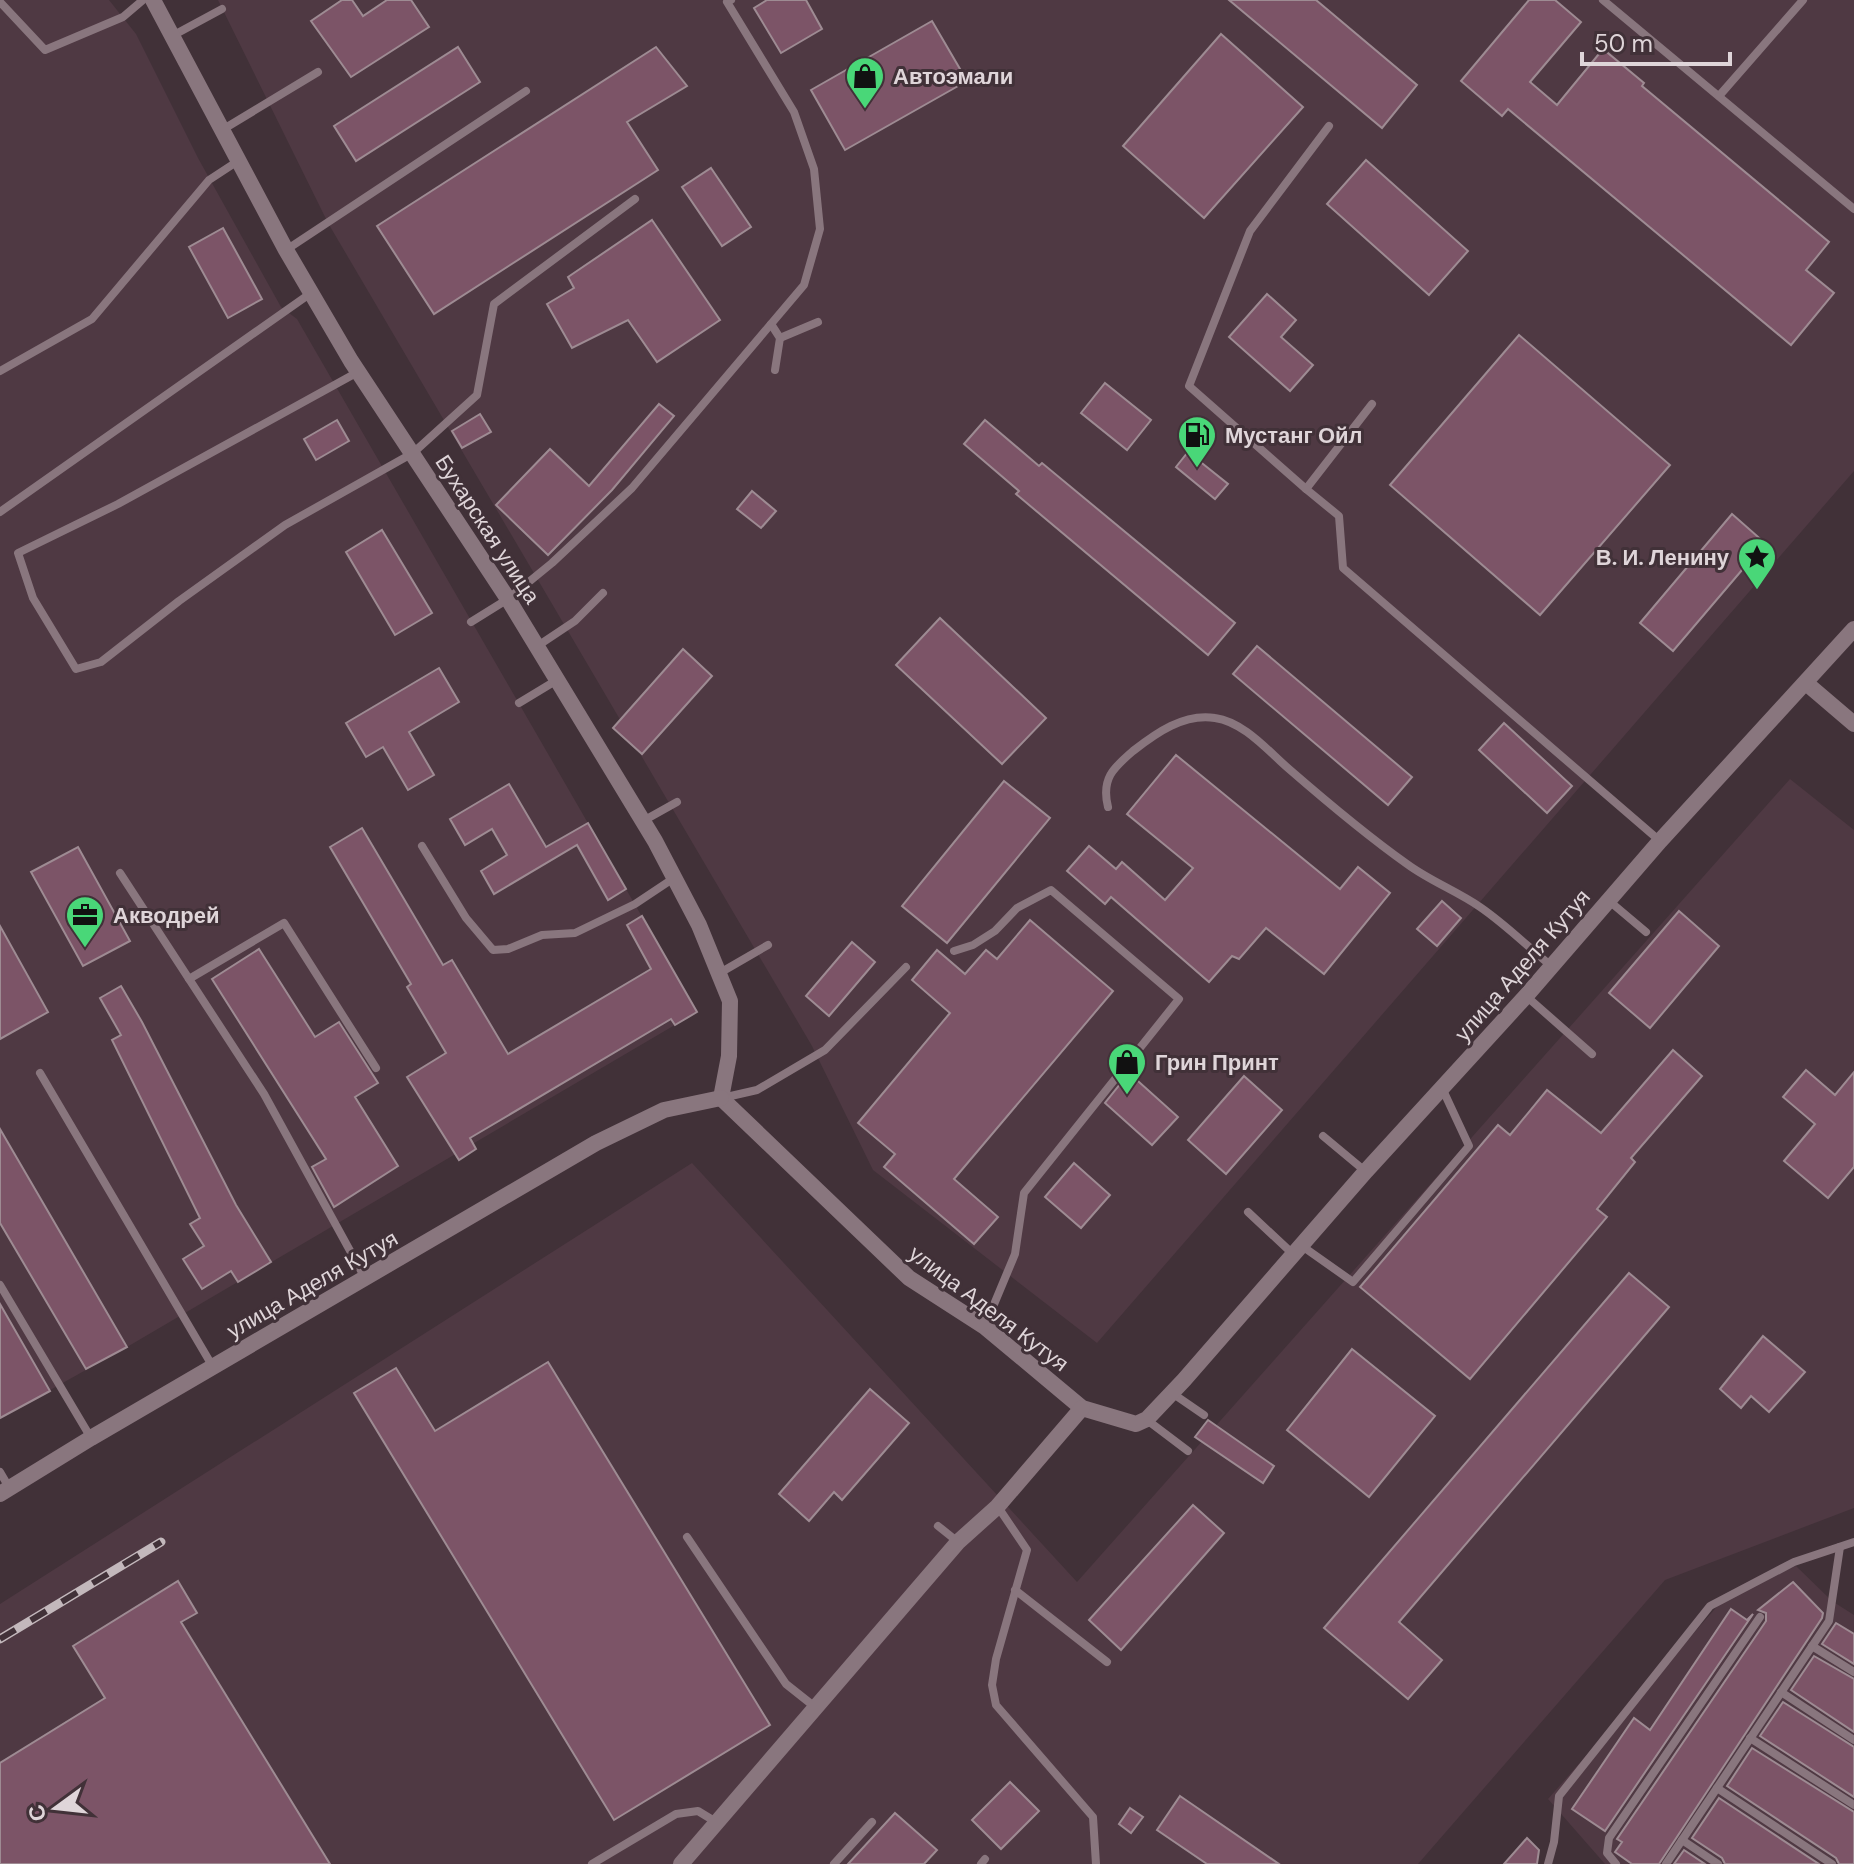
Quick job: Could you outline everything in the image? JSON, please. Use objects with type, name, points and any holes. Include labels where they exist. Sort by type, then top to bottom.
[{"type":"street","name":"Бухарская улица","points":[[153,0],[311,293],[358,372],[508,599],[643,821],[699,925],[730,1001],[729,1056],[721,1098]]},
{"type":"street","name":"улица Аделя Кутуя","points":[[5,1492],[91,1438],[596,1143],[664,1110],[721,1098],[909,1278],[985,1327],[1082,1408],[1136,1424],[1147,1419],[1526,996],[1660,841],[1854,629]]},
{"type":"street","points":[[1806,683],[1854,724]]},
{"type":"street","points":[[681,1864],[958,1542],[997,1507],[1082,1408]]},
{"type":"lane","points":[[0,2],[45,50],[123,17],[143,0]]},
{"type":"lane","points":[[471,622],[508,599],[552,563],[632,488],[804,285],[820,229],[814,169],[794,112],[727,2],[731,0]]},
{"type":"lane","points":[[1603,0],[1854,209]]},
{"type":"lane","points":[[1719,96],[1803,0]]},
{"type":"lane","points":[[172,36],[222,9]]},
{"type":"lane","points":[[221,130],[318,72]]},
{"type":"lane","points":[[286,250],[526,91]]},
{"type":"lane","points":[[1329,126],[1250,231],[1189,386],[1339,516],[1343,568],[1660,841]]},
{"type":"lane","points":[[0,371],[92,319],[209,180],[238,161]]},
{"type":"lane","points":[[358,372],[118,504],[18,553],[33,598],[76,669],[101,662],[285,525],[413,453],[477,395],[494,304],[635,199]]},
{"type":"lane","points":[[0,512],[311,293]]},
{"type":"lane","points":[[780,338],[818,322]]},
{"type":"lane","points":[[771,324],[780,338],[775,370]]},
{"type":"lane","points":[[1306,489],[1372,404]]},
{"type":"lane","points":[[536,647],[575,621],[603,593]]},
{"type":"lane","points":[[519,703],[557,680]]},
{"type":"lane","points":[[1108,807],[1104,790],[1111,773],[1148,740],[1176,723],[1194,718],[1217,718],[1245,731],[1328,803],[1409,866],[1481,908],[1550,965]]},
{"type":"lane","points":[[643,821],[677,802]]},
{"type":"lane","points":[[422,846],[466,918],[493,950],[508,949],[542,935],[575,933],[635,904],[674,878]]},
{"type":"lane","points":[[120,873],[264,1094],[365,1278]]},
{"type":"lane","points":[[954,951],[973,945],[995,931],[1017,908],[1051,890],[1179,999],[1024,1193],[1015,1254],[985,1327]]},
{"type":"lane","points":[[1608,900],[1646,932]]},
{"type":"lane","points":[[189,979],[284,923],[376,1068]]},
{"type":"lane","points":[[718,974],[768,945]]},
{"type":"lane","points":[[721,1098],[757,1090],[825,1050],[906,967]]},
{"type":"lane","points":[[1526,996],[1592,1054]]},
{"type":"lane","points":[[40,1073],[213,1368]]},
{"type":"lane","points":[[1248,1212],[1299,1251],[1353,1282],[1469,1146],[1442,1088]]},
{"type":"lane","points":[[1323,1136],[1366,1171]]},
{"type":"lane","points":[[0,1285],[91,1438]]},
{"type":"lane","points":[[1171,1393],[1204,1415]]},
{"type":"lane","points":[[1147,1419],[1188,1451]]},
{"type":"lane","points":[[0,1472],[5,1492]]},
{"type":"lane","points":[[997,1507],[1027,1550],[996,1659],[992,1685],[996,1705],[1093,1817],[1096,1864]]},
{"type":"lane","points":[[938,1526],[958,1542]]},
{"type":"lane","points":[[687,1537],[786,1684],[815,1707]]},
{"type":"lane","points":[[1548,1864],[1559,1796],[1710,1606],[1794,1562],[1854,1542]]},
{"type":"lane","points":[[1666,1864],[1829,1621],[1840,1547]]},
{"type":"lane","points":[[1015,1590],[1107,1662]]},
{"type":"lane","points":[[1616,1864],[1607,1853],[1609,1838],[1760,1617]]},
{"type":"lane","points":[[1812,1646],[1854,1672]]},
{"type":"lane","points":[[1781,1692],[1854,1740]]},
{"type":"lane","points":[[1750,1738],[1854,1805]]},
{"type":"lane","points":[[1717,1788],[1832,1864]]},
{"type":"lane","points":[[592,1864],[676,1814],[698,1811],[717,1822]]},
{"type":"lane","points":[[834,1864],[872,1822]]},
{"type":"lane","points":[[1682,1840],[1718,1864]]},
{"type":"shaded area","points":[[0,0],[109,0],[136,34],[198,158],[281,307],[297,319],[697,1012],[127,1347],[0,1418]]},
{"type":"shaded area","points":[[218,0],[1854,0],[1854,471],[1097,1343],[873,1170],[812,1046],[328,223]]},
{"type":"shaded area","points":[[1790,779],[1854,830],[1854,1508],[1665,1580],[1418,1864],[0,1864],[0,1604],[692,1163],[1077,1582]]},
{"type":"shaded area","points":[[1796,1566],[1832,1601],[1854,1615],[1854,1864],[1605,1864],[1548,1799],[1728,1594]]},
{"type":"building","points":[[342,0],[352,0],[363,16],[387,0],[411,0],[429,27],[351,77],[311,21]]},
{"type":"building","points":[[767,0],[806,0],[822,29],[781,53],[754,8]]},
{"type":"building","points":[[1229,0],[1316,0],[1417,85],[1382,128]]},
{"type":"building","points":[[1529,0],[1555,0],[1581,22],[1530,82],[1557,105],[1603,49],[1644,83],[1642,86],[1829,242],[1806,270],[1834,293],[1791,345],[1508,109],[1502,116],[1461,81]]},
{"type":"building","points":[[932,21],[967,81],[845,150],[811,90]]},
{"type":"building","points":[[1221,34],[1303,107],[1204,218],[1123,146]]},
{"type":"building","points":[[458,47],[480,82],[356,161],[334,126]]},
{"type":"building","points":[[656,47],[687,86],[627,122],[658,170],[434,314],[377,226]]},
{"type":"building","points":[[1366,160],[1468,251],[1429,295],[1327,204]]},
{"type":"building","points":[[711,168],[751,227],[722,246],[682,187]]},
{"type":"building","points":[[652,220],[720,320],[657,362],[628,320],[572,348],[547,304],[574,288],[568,277]]},
{"type":"building","points":[[223,228],[262,299],[228,318],[189,247]]},
{"type":"building","points":[[1267,294],[1296,320],[1281,337],[1313,365],[1290,391],[1229,337]]},
{"type":"building","points":[[1519,335],[1670,465],[1540,615],[1390,485]]},
{"type":"building","points":[[1105,383],[1151,420],[1127,450],[1081,413]]},
{"type":"building","points":[[659,404],[674,416],[612,490],[548,555],[496,505],[550,449],[589,486]]},
{"type":"building","points":[[480,414],[491,432],[462,448],[452,431]]},
{"type":"building","points":[[337,420],[349,441],[316,460],[304,439]]},
{"type":"building","points":[[985,420],[1039,466],[1042,463],[1235,623],[1208,655],[1016,494],[1019,491],[964,444]]},
{"type":"building","points":[[1188,452],[1228,484],[1215,499],[1176,467]]},
{"type":"building","points":[[752,491],[776,511],[761,528],[737,509]]},
{"type":"building","points":[[1732,514],[1765,543],[1673,651],[1640,623]]},
{"type":"building","points":[[382,530],[432,613],[395,635],[346,552]]},
{"type":"building","points":[[940,618],[1046,718],[1002,764],[896,665]]},
{"type":"building","points":[[1257,646],[1412,777],[1388,805],[1233,674]]},
{"type":"building","points":[[683,649],[712,676],[642,754],[613,728]]},
{"type":"building","points":[[439,668],[459,702],[409,732],[434,775],[408,790],[383,747],[366,757],[346,723]]},
{"type":"building","points":[[1504,723],[1572,786],[1547,813],[1479,750]]},
{"type":"building","points":[[1176,755],[1340,889],[1358,867],[1390,893],[1324,974],[1266,928],[1239,959],[1232,956],[1209,982],[1111,897],[1105,904],[1067,871],[1089,846],[1116,869],[1122,862],[1165,900],[1193,868],[1127,814]]},
{"type":"building","points":[[1004,781],[1050,818],[947,943],[902,906]]},
{"type":"building","points":[[509,784],[546,847],[588,823],[626,889],[608,900],[577,845],[494,894],[481,871],[507,855],[492,829],[465,845],[450,819]]},
{"type":"building","points":[[362,828],[443,965],[452,960],[508,1054],[651,969],[627,925],[642,916],[697,1012],[675,1025],[671,1019],[470,1138],[476,1149],[459,1160],[407,1077],[446,1053],[407,987],[411,984],[330,847]]},
{"type":"building","points":[[78,847],[130,941],[83,966],[31,872]]},
{"type":"building","points":[[1442,901],[1461,918],[1437,946],[1417,929]]},
{"type":"building","points":[[1679,911],[1719,946],[1650,1028],[1609,993]]},
{"type":"building","points":[[1030,920],[1113,991],[954,1179],[998,1217],[974,1244],[884,1167],[895,1154],[858,1123],[950,1013],[912,980],[937,950],[965,974],[986,950],[997,959]]},
{"type":"building","points":[[0,926],[48,1012],[0,1039]]},
{"type":"building","points":[[852,942],[875,962],[829,1016],[806,996]]},
{"type":"building","points":[[259,949],[315,1037],[339,1022],[378,1083],[355,1097],[398,1166],[334,1207],[312,1167],[326,1159],[212,979]]},
{"type":"building","points":[[121,986],[236,1205],[271,1262],[238,1282],[231,1271],[202,1289],[183,1259],[204,1246],[190,1224],[200,1218],[112,1040],[121,1035],[100,998]]},
{"type":"building","points":[[1673,1050],[1702,1076],[1631,1158],[1635,1162],[1597,1209],[1607,1217],[1470,1379],[1360,1287],[1498,1125],[1510,1135],[1547,1090],[1601,1133]]},
{"type":"building","points":[[1806,1070],[1835,1095],[1854,1072],[1854,1167],[1828,1198],[1784,1161],[1815,1124],[1783,1097]]},
{"type":"building","points":[[1129,1073],[1178,1117],[1152,1145],[1105,1103]]},
{"type":"building","points":[[1244,1076],[1282,1110],[1226,1174],[1188,1140]]},
{"type":"building","points":[[0,1129],[127,1347],[86,1369],[0,1223]]},
{"type":"building","points":[[1074,1163],[1110,1195],[1081,1228],[1045,1197]]},
{"type":"building","points":[[1629,1273],[1669,1307],[1399,1622],[1442,1660],[1408,1699],[1324,1628]]},
{"type":"building","points":[[0,1304],[50,1391],[0,1418]]},
{"type":"building","points":[[1763,1336],[1805,1372],[1769,1412],[1751,1396],[1741,1408],[1720,1389]]},
{"type":"building","points":[[1352,1349],[1435,1416],[1369,1497],[1287,1430]]},
{"type":"building","points":[[548,1362],[770,1725],[614,1820],[354,1393],[396,1368],[435,1431]]},
{"type":"building","points":[[870,1389],[909,1423],[842,1500],[834,1492],[809,1521],[779,1494]]},
{"type":"building","points":[[1208,1420],[1274,1466],[1263,1483],[1195,1437]]},
{"type":"building","points":[[1193,1505],[1224,1533],[1121,1650],[1089,1620]]},
{"type":"building","points":[[178,1581],[197,1613],[181,1622],[330,1864],[0,1864],[0,1763],[105,1698],[73,1646]]},
{"type":"building","points":[[1793,1582],[1823,1613],[1822,1618],[1659,1864],[1632,1864],[1615,1852],[1622,1842],[1617,1839],[1766,1621],[1766,1613],[1758,1610]]},
{"type":"building","points":[[1731,1609],[1747,1620],[1753,1614],[1605,1831],[1572,1809],[1634,1718],[1650,1730]]},
{"type":"building","points":[[1836,1623],[1854,1634],[1854,1664],[1822,1644]]},
{"type":"building","points":[[1814,1656],[1854,1679],[1854,1732],[1791,1690]]},
{"type":"building","points":[[1783,1702],[1854,1747],[1854,1797],[1760,1736]]},
{"type":"building","points":[[1752,1748],[1854,1812],[1854,1864],[1839,1864],[1836,1858],[1727,1786]]},
{"type":"building","points":[[1010,1782],[1039,1811],[1001,1849],[972,1820]]},
{"type":"building","points":[[1180,1796],[1279,1864],[1207,1864],[1157,1830]]},
{"type":"building","points":[[1719,1798],[1819,1864],[1725,1864],[1722,1858],[1692,1838]]},
{"type":"building","points":[[1130,1808],[1143,1817],[1131,1833],[1119,1824]]},
{"type":"building","points":[[895,1813],[937,1850],[924,1864],[848,1864]]},
{"type":"building","points":[[1527,1838],[1539,1850],[1537,1864],[1504,1864]]},
{"type":"building","points":[[1684,1850],[1705,1864],[1674,1864]]},
{"type":"railway","points":[[0,1639],[161,1542]]},
{"type":"place","name":"Автоэмали","points":[[865,110]]},
{"type":"place","name":"Мустанг Ойл","points":[[1197,469]]},
{"type":"place","name":"В. И. Ленину","points":[[1757,591]]},
{"type":"place","name":"Акводрей","points":[[85,949]]},
{"type":"place","name":"Грин Принт","points":[[1127,1096]]}]
